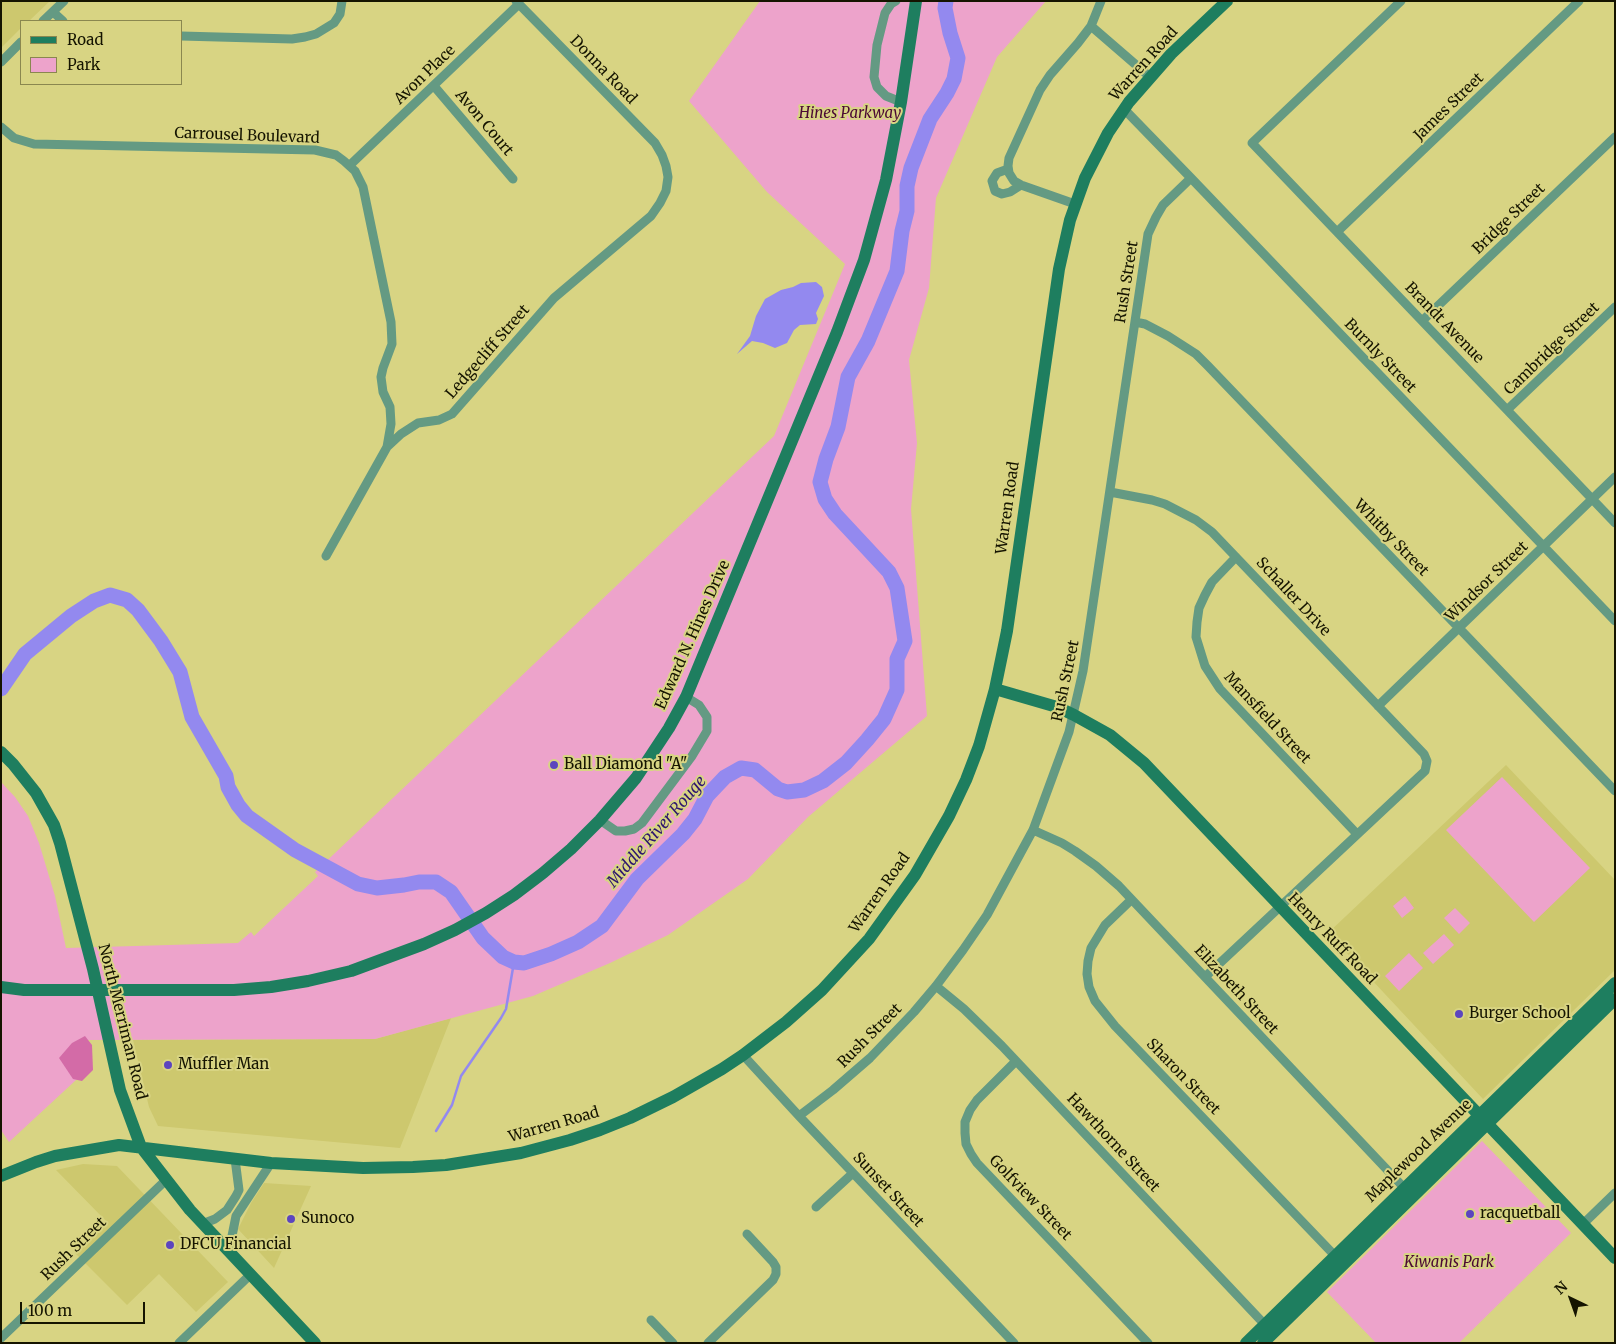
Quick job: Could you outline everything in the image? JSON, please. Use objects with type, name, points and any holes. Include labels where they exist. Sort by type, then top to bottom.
[{"type":"street","points":[[44,20],[64,1]]},
{"type":"street","points":[[896,1],[891,4],[885,13],[877,45],[874,76],[877,87],[886,96],[902,102]]},
{"type":"street","name":"Edward N. Hines Drive","points":[[1,987],[24,990],[204,990],[271,987],[351,971],[384,960],[454,930],[486,913],[543,873],[600,820],[626,790],[650,757],[686,697],[833,341],[864,260],[886,180],[902,102],[916,1]]},
{"type":"street","points":[[1075,204],[1014,181],[1008,168],[1009,158],[1040,90],[1050,75],[1091,26],[1101,1]]},
{"type":"street","name":"Warren Road","points":[[1,1176],[36,1162],[76,1151],[119,1145],[271,1163],[337,1168],[413,1167],[471,1162],[534,1150],[600,1130],[652,1108],[696,1085],[743,1055],[786,1022],[822,990],[863,946],[902,895],[939,834],[962,788],[979,746],[995,689],[1008,621],[1059,269],[1065,238],[1075,204],[1096,156],[1124,109],[1171,54],[1227,1]]},
{"type":"street","name":"Brandt Avenue","points":[[1401,1],[1252,143],[1615,522]]},
{"type":"street","name":"James Street","points":[[1337,232],[1579,1]]},
{"type":"street","name":"Avon Place","points":[[350,166],[517,3]]},
{"type":"street","name":"Donna Road","points":[[517,3],[647,135],[659,149],[665,162]]},
{"type":"street","points":[[182,36],[292,39],[305,37],[328,28],[334,23],[338,19],[342,5]]},
{"type":"street","points":[[53,12],[62,20]]},
{"type":"street","points":[[1091,26],[1150,77]]},
{"type":"street","points":[[1,62],[20,43]]},
{"type":"street","name":"Avon Court","points":[[434,86],[513,179]]},
{"type":"street","name":"Burnly Street","points":[[1124,109],[1615,621]]},
{"type":"street","name":"Carrousel Boulevard","points":[[3,132],[21,141],[34,144],[315,150],[336,155],[350,166],[360,179],[391,322],[392,344],[381,378],[383,392],[390,407],[391,424],[387,446]]},
{"type":"street","name":"Bridge Street","points":[[1422,321],[1615,137]]},
{"type":"street","name":"Ledgecliff Street","points":[[326,556],[387,446],[418,423],[438,420],[452,414],[554,298],[651,216],[666,191],[668,177],[665,162]]},
{"type":"street","points":[[1008,168],[997,173],[992,181],[995,190],[1002,194],[1010,192],[1021,185]]},
{"type":"street","name":"Rush Street","points":[[799,1116],[870,1058],[907,1020],[936,986],[987,915],[1034,830],[1074,715],[1088,646],[1146,242],[1151,227],[1164,205],[1191,178]]},
{"type":"street","name":"Cambridge Street","points":[[1507,410],[1615,307]]},
{"type":"street","name":"Whitby Street","points":[[1135,322],[1145,324],[1168,336],[1196,354],[1615,791]]},
{"type":"street","name":"Windsor Street","points":[[1378,706],[1615,477]]},
{"type":"street","name":"Schaller Drive","points":[[1110,492],[1152,500],[1180,511],[1212,532],[1424,754],[1427,764],[1425,771],[1357,834]]},
{"type":"street","name":"Mansfield Street","points":[[1236,556],[1212,582],[1199,608],[1196,637],[1199,652],[1205,666],[1220,689],[1357,834]]},
{"type":"street","name":"Henry Ruff Road","points":[[995,689],[1057,707],[1074,715],[1110,735],[1153,771],[1615,1258]]},
{"type":"street","points":[[600,820],[616,831],[625,832],[634,829],[642,823],[692,756],[707,730],[707,717],[699,705],[686,697]]},
{"type":"street","name":"North Merriman Road","points":[[1,752],[28,781],[54,825],[64,856],[93,969],[120,1090],[141,1147],[202,1224],[315,1343]]},
{"type":"street","name":"Elizabeth Street","points":[[1034,830],[1062,843],[1087,859],[1108,876],[1408,1193]]},
{"type":"street","points":[[1205,978],[1357,834]]},
{"type":"street","name":"Sharon Street","points":[[1131,900],[1105,925],[1091,948],[1087,974],[1089,987],[1095,1001],[1115,1026],[1339,1260]]},
{"type":"street","name":"Maplewood Avenue","points":[[1246,1343],[1269,1329],[1529,1074],[1615,983]]},
{"type":"street","name":"Hawthorne Street","points":[[936,986],[970,1015],[1016,1061],[1269,1329]]},
{"type":"street","name":"Maplewood Avenue","points":[[1529,1074],[1615,999]]},
{"type":"street","name":"Sunset Street","points":[[743,1055],[1014,1343]]},
{"type":"street","name":"Golfview Street","points":[[1016,1061],[977,1100],[970,1110],[965,1122],[965,1133],[970,1154],[1148,1343]]},
{"type":"street","points":[[202,1224],[215,1219],[227,1210],[236,1196],[239,1190],[235,1159]]},
{"type":"street","points":[[229,1252],[236,1216],[271,1163]]},
{"type":"street","points":[[816,1207],[853,1173]]},
{"type":"street","name":"Rush Street","points":[[1,1338],[166,1180]]},
{"type":"street","points":[[1583,1224],[1615,1193]]},
{"type":"street","points":[[708,1343],[773,1280],[776,1274],[776,1267],[773,1262],[746,1234]]},
{"type":"street","points":[[179,1343],[250,1275]]},
{"type":"street","points":[[651,1320],[673,1343]]},
{"type":"street","name":"Maplewood Avenue","points":[[1263,1343],[1269,1329]]},
{"type":"shaded area","points":[[1,1],[50,1],[30,20],[20,20],[20,29],[1,48]]},
{"type":"shaded area","points":[[816,282],[822,287],[824,296],[816,313],[818,319],[816,324],[800,325],[794,330],[787,343],[775,348],[752,341],[737,354],[750,336],[756,316],[765,299],[781,290],[801,283]]},
{"type":"shaded area","points":[[1506,765],[1615,880],[1615,970],[1483,1099],[1328,933]]},
{"type":"shaded area","points":[[451,1018],[400,1148],[158,1126],[149,1107],[133,1040],[375,1039]]},
{"type":"shaded area","points":[[85,1036],[92,1045],[93,1070],[82,1081],[73,1079],[59,1058],[72,1043]]},
{"type":"shaded area","points":[[83,1164],[117,1166],[228,1282],[196,1312],[159,1274],[127,1305],[75,1253],[107,1222],[56,1170]]},
{"type":"shaded area","points":[[264,1183],[311,1186],[274,1268],[238,1229]]},
{"type":"green space","name":"Hines Parkway","points":[[760,1],[1046,1],[997,57],[936,198],[929,288],[909,360],[917,443],[911,509],[927,716],[808,817],[748,879],[668,935],[610,963],[533,996],[375,1039],[84,1040],[89,1068],[9,1142],[1,1130],[1,782],[15,797],[28,816],[39,843],[55,896],[66,948],[238,943],[251,932],[254,936],[318,876],[315,872],[774,436],[845,264],[767,192],[689,101]]},
{"type":"green space","points":[[1502,777],[1590,868],[1534,922],[1446,830]]},
{"type":"green space","points":[[1405,896],[1414,908],[1402,918],[1393,906]]},
{"type":"green space","points":[[1455,908],[1470,923],[1459,934],[1444,918]]},
{"type":"green space","points":[[1444,934],[1454,945],[1433,964],[1423,953]]},
{"type":"green space","points":[[1409,953],[1423,968],[1399,991],[1385,976]]},
{"type":"green space","name":"Kiwanis Park","points":[[1482,1141],[1571,1233],[1459,1343],[1376,1343],[1327,1292]]},
{"type":"waterway","name":"Middle River Rouge","points":[[1,689],[25,654],[71,616],[94,601],[110,595],[127,600],[138,610],[161,641],[180,672],[192,717],[226,776],[228,787],[247,816],[295,850],[358,884],[377,888],[419,882],[436,882],[451,892],[483,938],[503,957],[514,962],[524,963],[551,954],[578,942],[602,926],[637,879],[683,834],[695,819],[707,796],[725,777],[741,768],[755,770],[778,789],[787,792],[804,790],[823,781],[846,763],[884,719],[897,690],[897,659],[905,641],[897,588],[889,572],[835,514],[825,499],[820,482],[838,427],[848,377],[868,341],[897,271],[902,231],[907,211],[907,186],[911,168],[930,119],[954,79],[958,58],[950,33],[945,8],[946,1]]},
{"type":"waterway","points":[[436,1131],[452,1105],[461,1076],[506,1009],[514,962]]},
{"type":"place","name":"Ball Diamond \"A\"","points":[[554,765]]},
{"type":"place","name":"Burger School","points":[[1459,1014]]},
{"type":"place","name":"Muffler Man","points":[[168,1065]]},
{"type":"place","name":"racquetball","points":[[1470,1214]]},
{"type":"place","name":"Sunoco","points":[[291,1219]]},
{"type":"place","name":"DFCU Financial","points":[[170,1245]]}]
